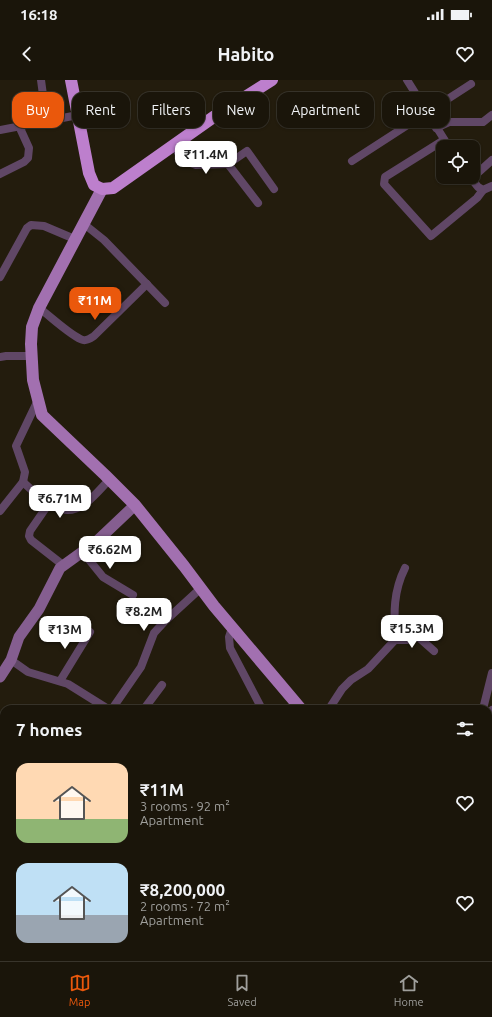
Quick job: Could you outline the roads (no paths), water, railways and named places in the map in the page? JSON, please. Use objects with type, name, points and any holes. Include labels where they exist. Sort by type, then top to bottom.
[{"type":"highway","points":[[71,80],[73,92]]},
{"type":"highway","points":[[80,128],[89,174],[94,185],[102,189],[113,188],[215,116],[272,80]]},
{"type":"main road","points":[[102,189],[39,308],[32,327],[33,380],[42,415],[110,479],[134,506],[232,628],[298,705]]},
{"type":"street","points":[[41,80],[43,92]]},
{"type":"street","points":[[407,80],[414,92]]},
{"type":"street","points":[[450,99],[472,84]]},
{"type":"street","points":[[450,122],[483,122],[492,115]]},
{"type":"street","points":[[0,130],[12,127]]},
{"type":"street","points":[[0,174],[24,162],[28,158],[29,148],[20,128]]},
{"type":"street","points":[[352,161],[405,128]]},
{"type":"street","points":[[436,128],[445,140]]},
{"type":"street","points":[[174,145],[183,160],[189,164],[196,165],[228,164],[247,151],[274,189]]},
{"type":"street","points":[[436,149],[385,177],[384,184],[430,236],[477,198],[483,190],[492,186]]},
{"type":"street","points":[[480,170],[492,160]]},
{"type":"street","points":[[228,164],[258,203]]},
{"type":"street","points":[[476,184],[483,190]]},
{"type":"street","points":[[84,224],[104,240],[165,303]]},
{"type":"street","points":[[0,278],[27,228],[31,225],[44,226],[76,240]]},
{"type":"street","points":[[39,308],[75,336],[83,340],[88,340],[94,336],[147,284]]},
{"type":"street","points":[[0,358],[6,356],[32,356]]},
{"type":"street","points":[[0,511],[23,482],[25,472],[16,446],[38,400]]},
{"type":"street","points":[[63,565],[29,536],[30,531],[48,505],[52,502],[62,509],[72,510],[88,501],[110,479]]},
{"type":"street","points":[[23,482],[48,505]]},
{"type":"street","points":[[0,677],[11,660],[20,637],[39,609],[56,574],[63,565],[96,542],[134,506]]},
{"type":"street","points":[[82,551],[103,576],[132,595]]},
{"type":"street","points":[[334,705],[342,689],[351,680],[368,669],[395,640],[396,591],[397,584],[405,568]]},
{"type":"street","points":[[115,705],[141,667],[154,633],[201,588]]},
{"type":"street","points":[[232,628],[228,637],[230,648],[260,705]]},
{"type":"street","points":[[60,681],[90,632]]},
{"type":"street","points":[[395,640],[407,640],[416,635],[434,651]]},
{"type":"street","points":[[11,660],[28,672],[68,684],[102,705]]},
{"type":"street","points":[[483,705],[492,673]]},
{"type":"street","points":[[147,705],[162,685]]}]
